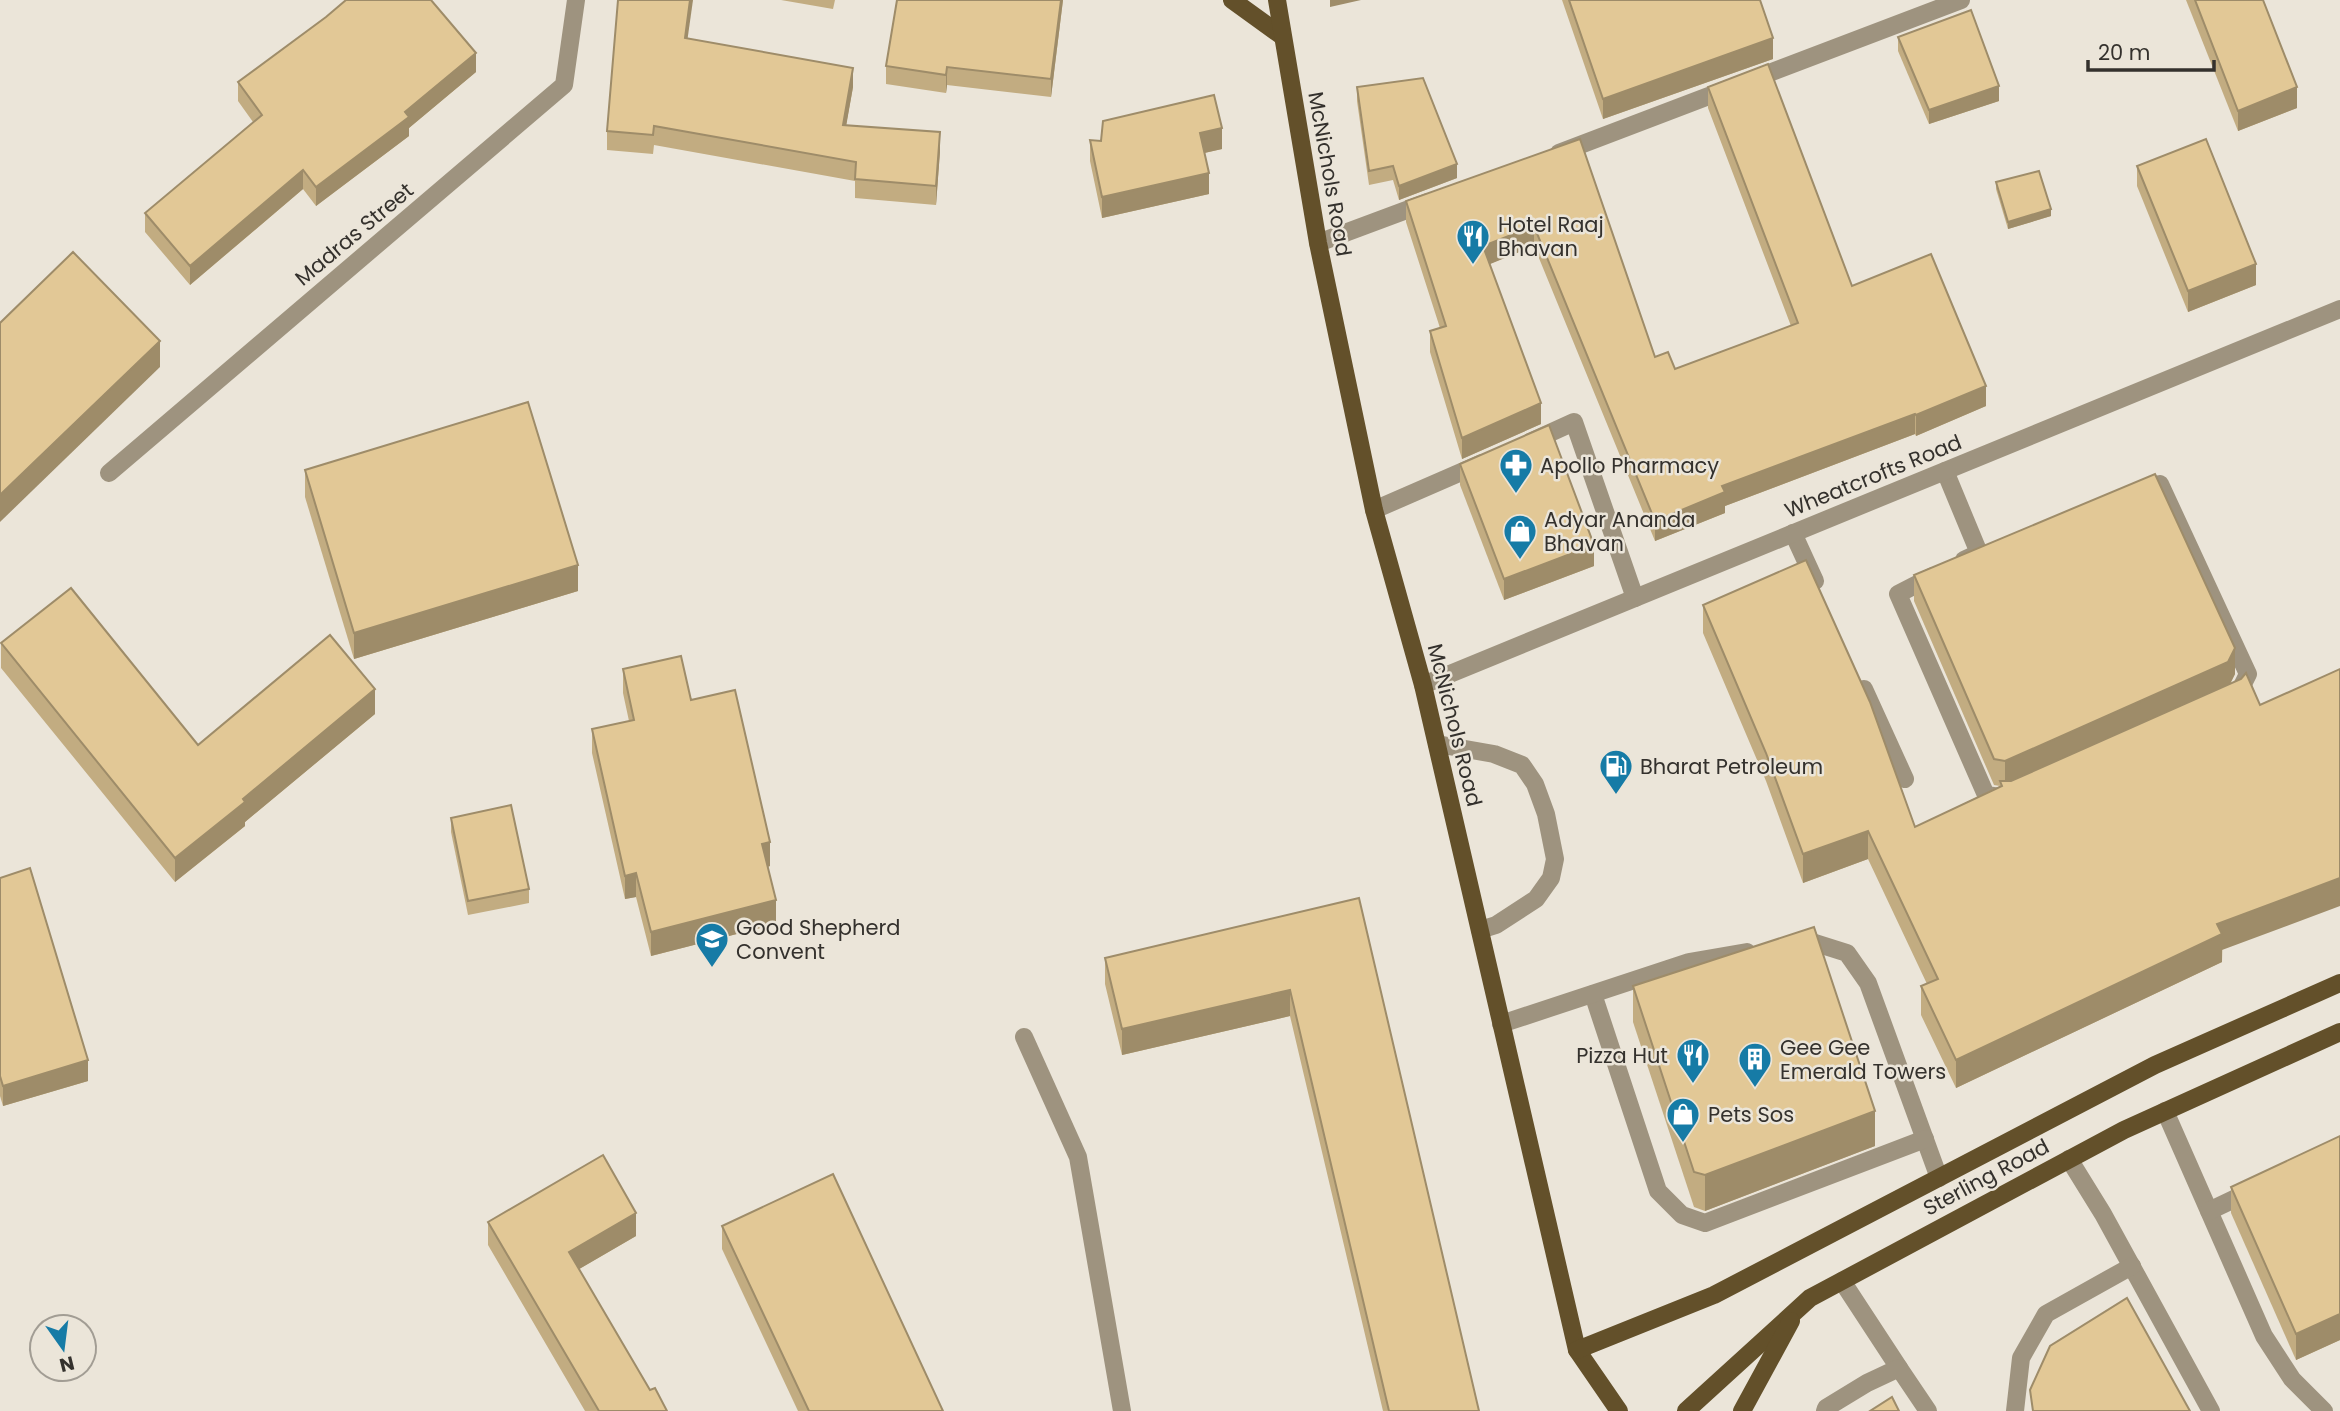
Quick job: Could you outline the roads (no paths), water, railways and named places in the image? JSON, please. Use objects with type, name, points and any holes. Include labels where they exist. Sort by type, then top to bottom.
[{"type":"main road","points":[[1232,0],[1282,36]]},
{"type":"main road","name":"McNichols Road","points":[[1277,0],[1318,243],[1374,510],[1423,685],[1577,1350],[1619,1411]]},
{"type":"main road","name":"Sterling Road","points":[[1577,1350],[1714,1295],[2155,1065],[2340,983]]},
{"type":"main road","name":"Sterling Road","points":[[1686,1411],[1799,1306],[1842,1281],[2069,1159],[2165,1111],[2340,1032]]},
{"type":"main road","points":[[1742,1411],[1799,1306]]},
{"type":"street","name":"Madras Street","points":[[109,472],[564,85],[576,0]]},
{"type":"street","points":[[1536,162],[1961,0]]},
{"type":"street","points":[[1318,243],[1446,195]]},
{"type":"street","name":"Wheatcrofts Road","points":[[1423,685],[2340,309]]},
{"type":"street","points":[[1374,510],[1574,422],[1635,598]]},
{"type":"street","points":[[1945,471],[1986,550],[1898,594],[1986,795],[2006,799],[2018,794]]},
{"type":"street","points":[[2122,499],[2160,484],[2248,674],[2236,697],[2224,703]]},
{"type":"street","points":[[1793,533],[1821,595]]},
{"type":"street","points":[[1854,668],[1905,779]]},
{"type":"street","points":[[1437,744],[1494,754],[1522,765],[1535,784],[1546,814],[1555,859],[1550,878],[1536,899],[1496,925],[1480,930]]},
{"type":"street","points":[[1501,1024],[1689,962],[1809,941],[1847,953],[1868,983],[1939,1178]]},
{"type":"street","points":[[1593,994],[1658,1191],[1682,1215],[1705,1223],[1927,1146]]},
{"type":"street","points":[[1024,1037],[1078,1157],[1122,1411]]},
{"type":"street","points":[[2165,1111],[2264,1336],[2292,1379],[2324,1411]]},
{"type":"street","points":[[2069,1159],[2132,1266],[2211,1411]]},
{"type":"street","points":[[2209,1211],[2269,1183]]},
{"type":"street","points":[[2015,1411],[2021,1358],[2046,1314],[2132,1266]]},
{"type":"street","points":[[1842,1281],[1928,1411]]},
{"type":"street","points":[[1825,1411],[1867,1383],[1899,1368]]},
{"type":"place","name":"Hotel Raaj Bhavan","points":[[1473,266]]},
{"type":"place","name":"Apollo Pharmacy","points":[[1516,495]]},
{"type":"place","name":"Adyar Ananda Bhavan","points":[[1520,561]]},
{"type":"place","name":"Bharat Petroleum","points":[[1616,796]]},
{"type":"place","name":"Good Shepherd Convent","points":[[712,969]]},
{"type":"place","name":"Pizza Hut","points":[[1693,1085]]},
{"type":"place","name":"Gee Gee Emerald Towers","points":[[1755,1089]]},
{"type":"place","name":"Pets Sos","points":[[1683,1144]]}]
